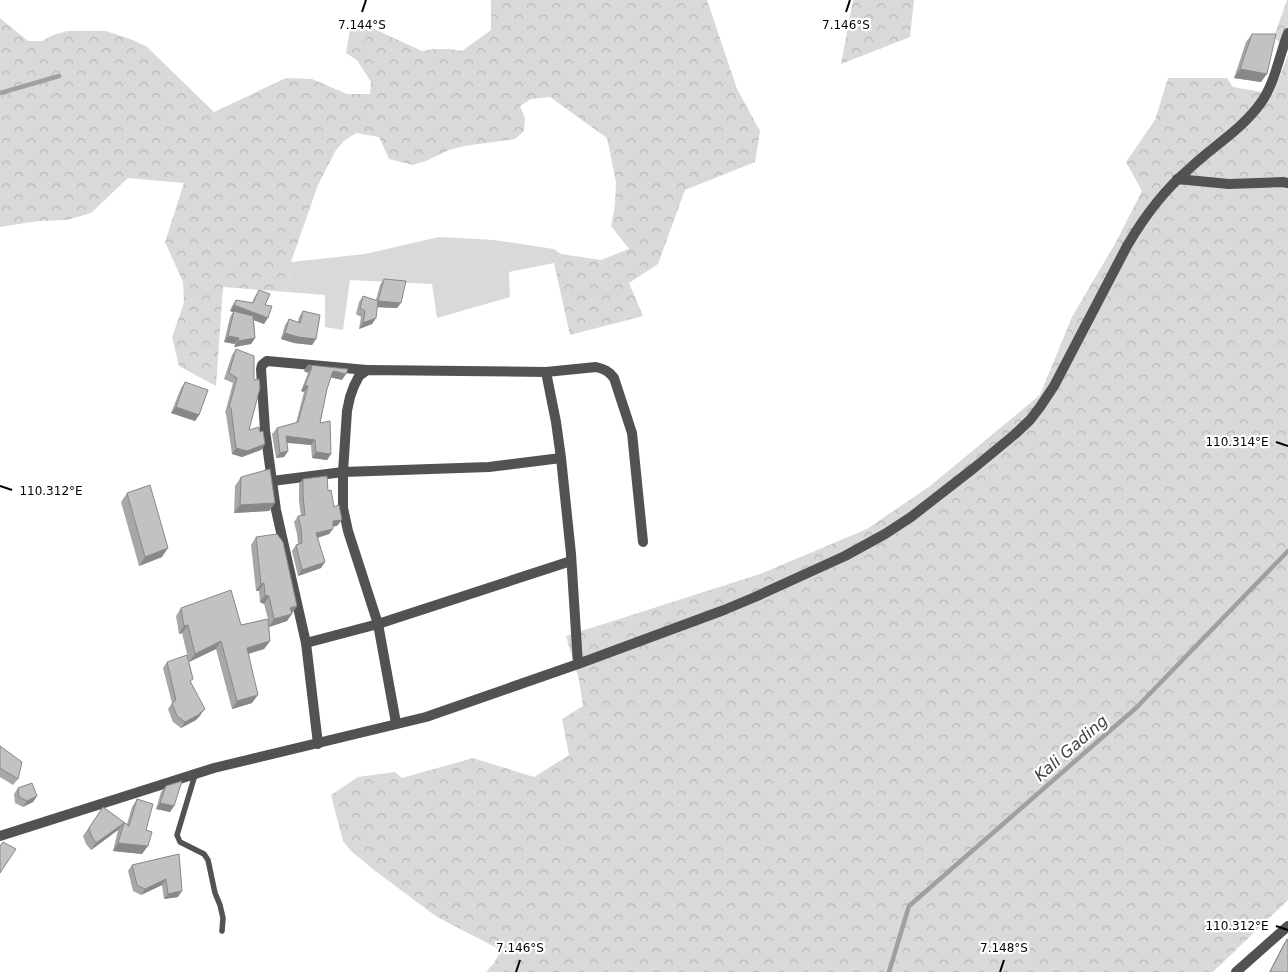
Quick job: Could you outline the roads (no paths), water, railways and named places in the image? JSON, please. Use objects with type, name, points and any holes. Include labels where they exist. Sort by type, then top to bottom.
[{"type":"street","points":[[0,836],[214,768],[318,744],[451,709],[740,604],[845,556],[885,534],[911,517],[967,474],[1030,420],[1054,386],[1127,246],[1150,209],[1177,179],[1240,126],[1260,104],[1271,83],[1288,33]]},
{"type":"street","points":[[1177,179],[1229,184],[1288,183]]},
{"type":"street","points":[[318,744],[306,643],[276,510],[265,430],[262,364],[267,361],[367,370],[546,372],[596,367],[604,369],[610,372],[614,378],[632,433],[643,542]]},
{"type":"street","points":[[367,370],[359,376],[354,386],[347,411],[343,508],[348,531],[378,624],[396,723]]},
{"type":"street","points":[[546,372],[561,458],[578,664]]},
{"type":"street","points":[[272,481],[343,472],[489,467],[561,458]]},
{"type":"street","points":[[306,643],[378,624],[570,561]]},
{"type":"street","points":[[1236,972],[1288,926]]},
{"type":"lane","points":[[194,775],[177,835],[180,842],[204,854],[208,860],[223,918],[222,931]]},
{"type":"waterway","points":[[0,93],[59,76]]},
{"type":"waterway","name":"Kali Gading","points":[[889,972],[909,906],[1136,708],[1288,551]]}]
